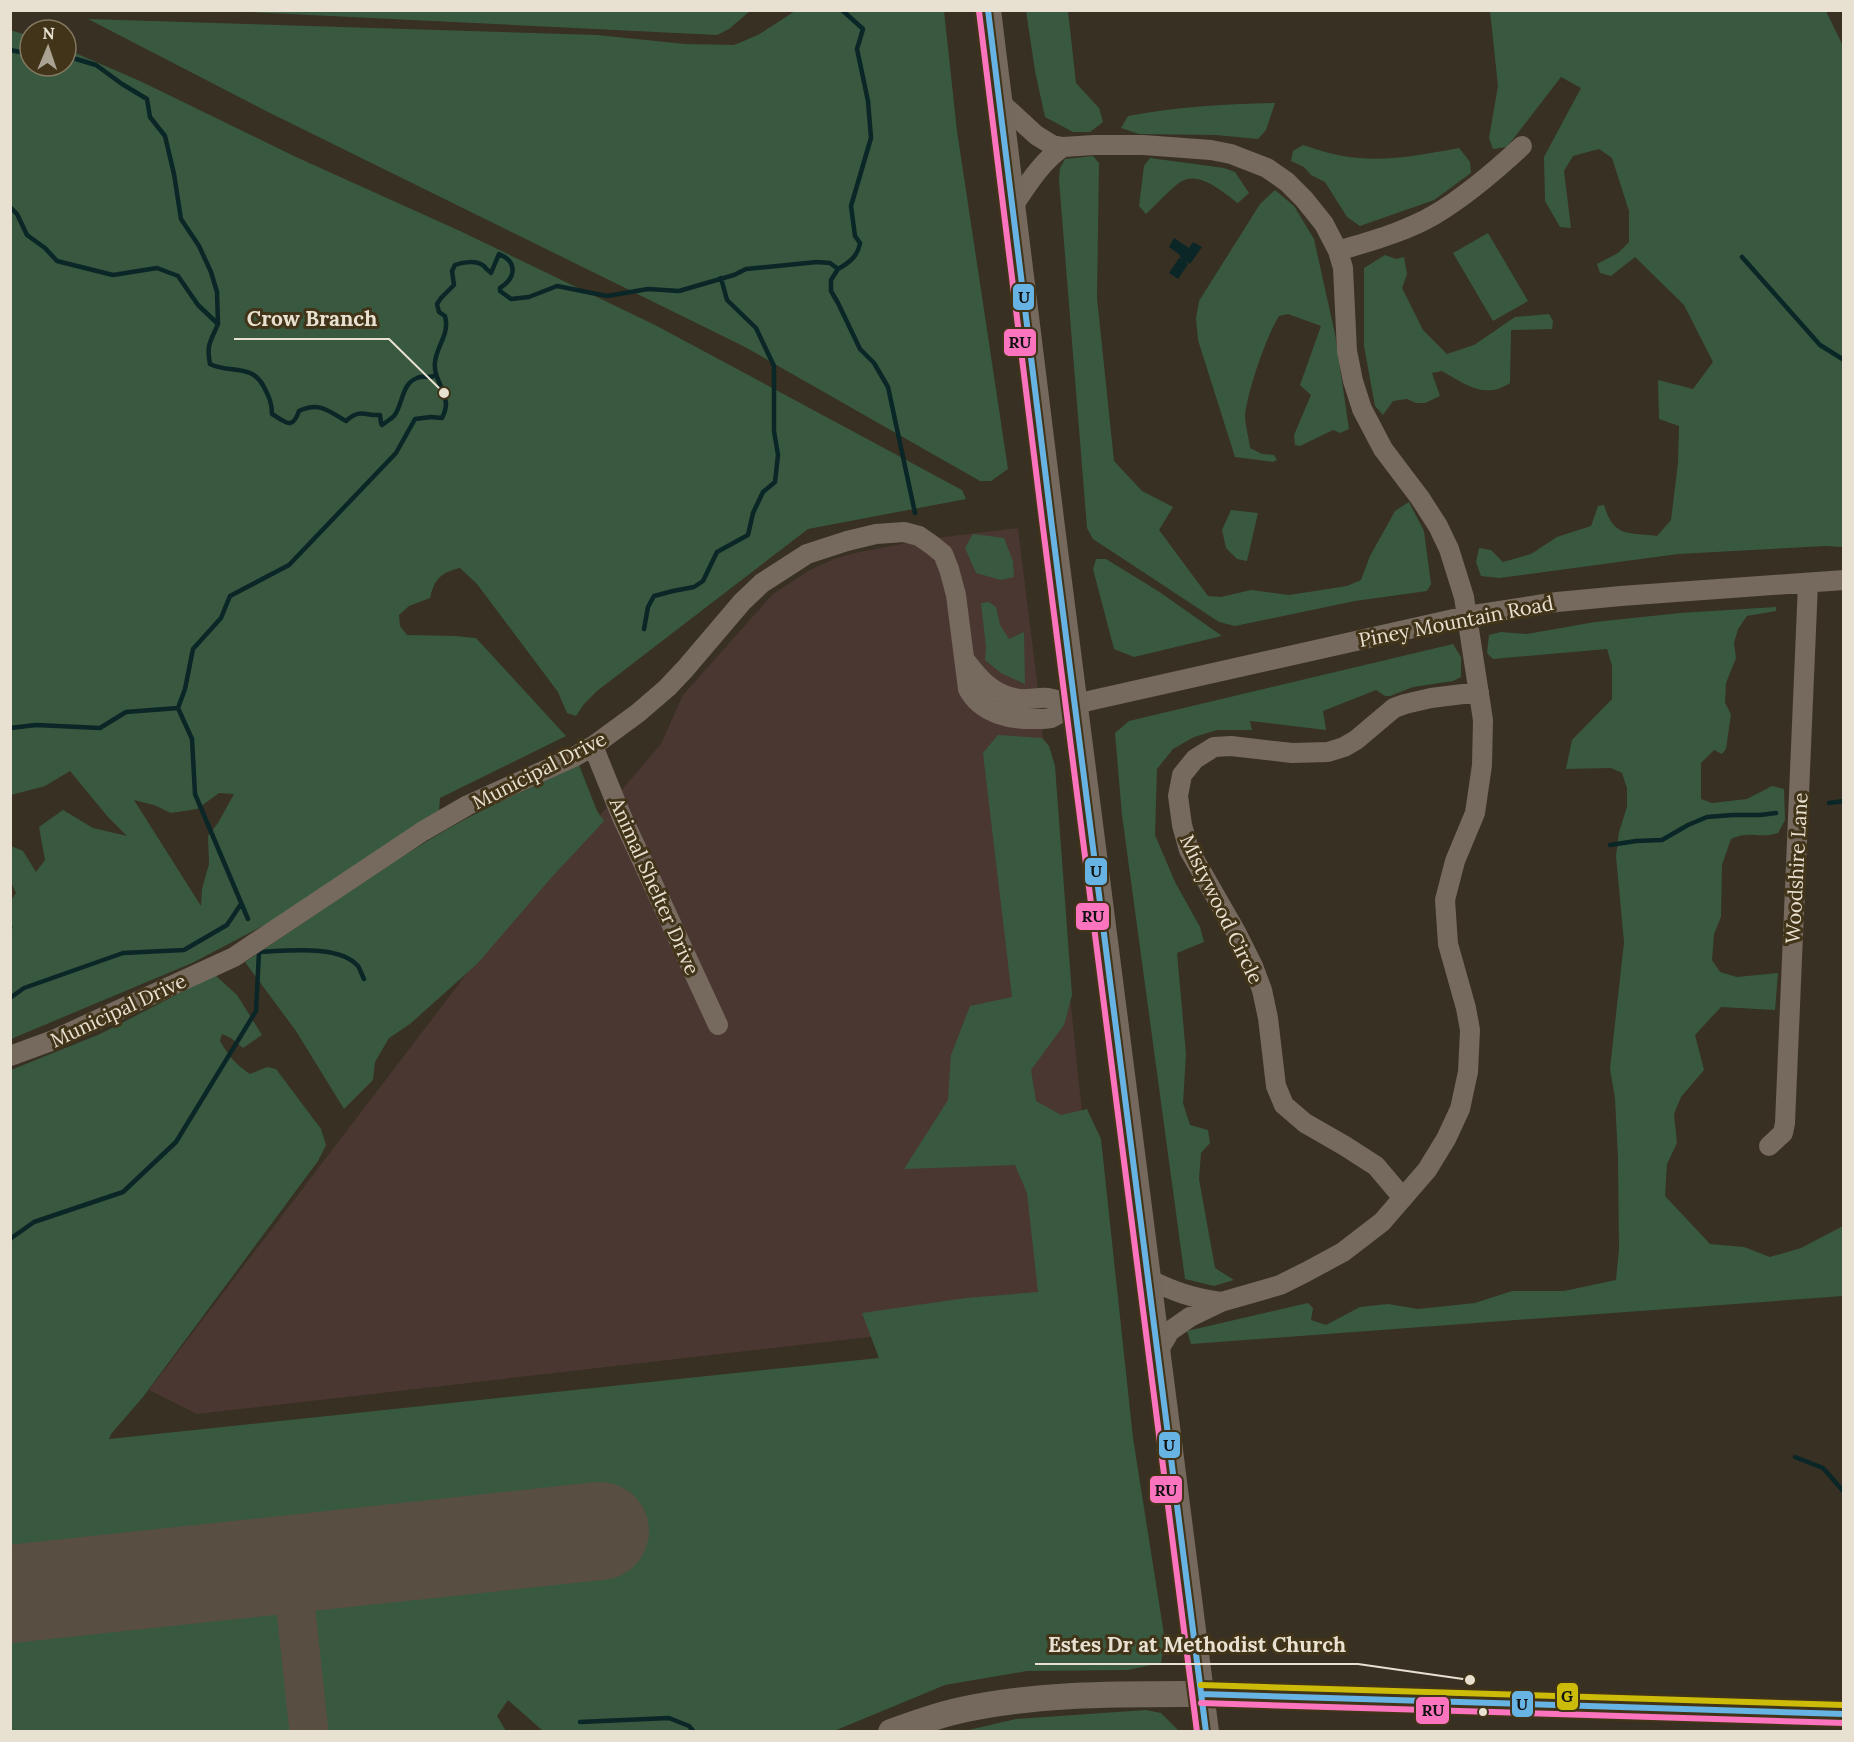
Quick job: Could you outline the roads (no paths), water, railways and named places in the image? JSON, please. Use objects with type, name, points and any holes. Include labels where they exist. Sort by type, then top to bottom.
[{"type":"main road","points":[[988,10],[1206,1731]]},
{"type":"main road","points":[[891,1731],[956,1711],[1056,1697],[1109,1694],[1201,1694],[1844,1714]]},
{"type":"street","points":[[1000,102],[1036,135],[1052,145],[1063,147],[1113,144],[1211,150],[1231,153],[1250,160],[1267,168],[1287,182],[1324,224],[1338,251],[1343,268],[1347,351],[1362,409],[1383,449],[1438,526],[1455,566],[1467,616],[1483,720],[1475,813],[1455,861],[1445,900],[1448,944],[1470,1030],[1467,1072],[1460,1108],[1446,1138],[1427,1170],[1382,1222],[1343,1252],[1280,1285],[1221,1302],[1180,1324],[1170,1331],[1158,1353]]},
{"type":"street","points":[[1338,251],[1398,232],[1433,216],[1490,177],[1522,146]]},
{"type":"street","points":[[1013,206],[1040,167],[1063,147]]},
{"type":"street","name":"Municipal Drive","points":[[10,1056],[51,1041],[234,957],[423,831],[468,805],[574,757],[593,746],[667,688],[686,669],[742,602],[762,583],[807,554],[876,534],[904,532],[919,537],[943,554],[949,569],[956,596],[968,689],[973,698],[984,708],[1002,716],[1026,719],[1049,718],[1076,704]]},
{"type":"street","name":"Piney Mountain Road","points":[[1076,704],[1467,616],[1557,602],[1844,580]]},
{"type":"street","name":"Woodshire Lane","points":[[1769,1146],[1783,1133],[1785,1124],[1808,583]]},
{"type":"street","name":"Mistywood Circle","points":[[1402,1198],[1376,1166],[1305,1123],[1284,1105],[1276,1086],[1268,1018],[1262,990],[1236,932],[1189,850],[1182,825],[1178,796],[1182,775],[1195,759],[1214,747],[1231,746],[1292,753],[1329,752],[1356,740],[1394,708],[1431,698],[1479,692]]},
{"type":"street","name":"Animal Shelter Drive","points":[[593,746],[621,815],[718,1025]]},
{"type":"street","points":[[1148,1279],[1196,1299],[1221,1302]]},
{"type":"water","points":[[1174,238],[1189,248],[1193,242],[1202,247],[1190,264],[1185,261],[1188,264],[1178,279],[1169,273],[1179,258],[1183,259],[1169,247]]},
{"type":"waterway","points":[[10,728],[36,725],[100,728],[126,712],[178,708],[185,689],[193,649],[221,618],[230,596],[289,565],[396,453],[415,419],[442,418],[446,404],[436,373],[435,362],[445,334],[446,322],[437,304],[454,285],[452,271],[455,265],[473,262],[484,266],[491,273],[499,254],[505,257],[513,270],[509,280],[500,288],[500,291],[511,299],[529,297],[557,286],[607,296],[648,289],[679,291],[734,275],[746,269],[817,262],[830,263],[838,269],[849,262],[857,252],[860,243],[855,236],[851,206],[871,138],[868,101],[857,49],[863,29],[842,10]]},
{"type":"waterway","points":[[10,50],[18,52]]},
{"type":"waterway","points":[[78,60],[96,65],[147,99],[150,117],[165,136],[181,219],[199,246],[211,272],[217,292],[218,323]]},
{"type":"waterway","points":[[10,207],[17,214],[27,235],[45,248],[57,261],[113,275],[157,268],[178,276],[198,305],[218,324],[209,347],[210,364],[253,375],[266,391],[271,403],[272,414],[285,422],[294,421],[299,411],[319,407],[346,421],[359,414],[380,415],[382,425],[394,416],[405,390],[412,381],[419,377],[436,375]]},
{"type":"waterway","points":[[1742,257],[1820,345],[1844,360]]},
{"type":"waterway","points":[[838,269],[831,280],[831,291],[860,349],[874,363],[888,387],[915,513]]},
{"type":"waterway","points":[[644,629],[648,607],[654,596],[694,587],[703,581],[717,552],[748,535],[753,513],[763,492],[775,482],[778,455],[774,431],[774,366],[756,328],[727,300],[721,278]]},
{"type":"waterway","points":[[178,708],[192,739],[195,794],[248,919]]},
{"type":"waterway","points":[[1829,803],[1844,801]]},
{"type":"waterway","points":[[1610,845],[1662,840],[1707,817],[1776,813]]},
{"type":"waterway","points":[[10,998],[24,988],[123,953],[184,950],[227,925],[241,904]]},
{"type":"waterway","points":[[10,1239],[34,1222],[123,1192],[176,1142],[256,1011],[259,952],[312,950],[338,954],[358,966],[364,979]]},
{"type":"waterway","points":[[1795,1457],[1823,1468],[1844,1492]]},
{"type":"waterway","points":[[580,1722],[669,1718],[689,1726],[694,1732]]},
{"type":"place","name":"Crow Branch","points":[[444,393]]},
{"type":"place","name":"Estes Dr at Methodist Church","points":[[1470,1680]]}]
